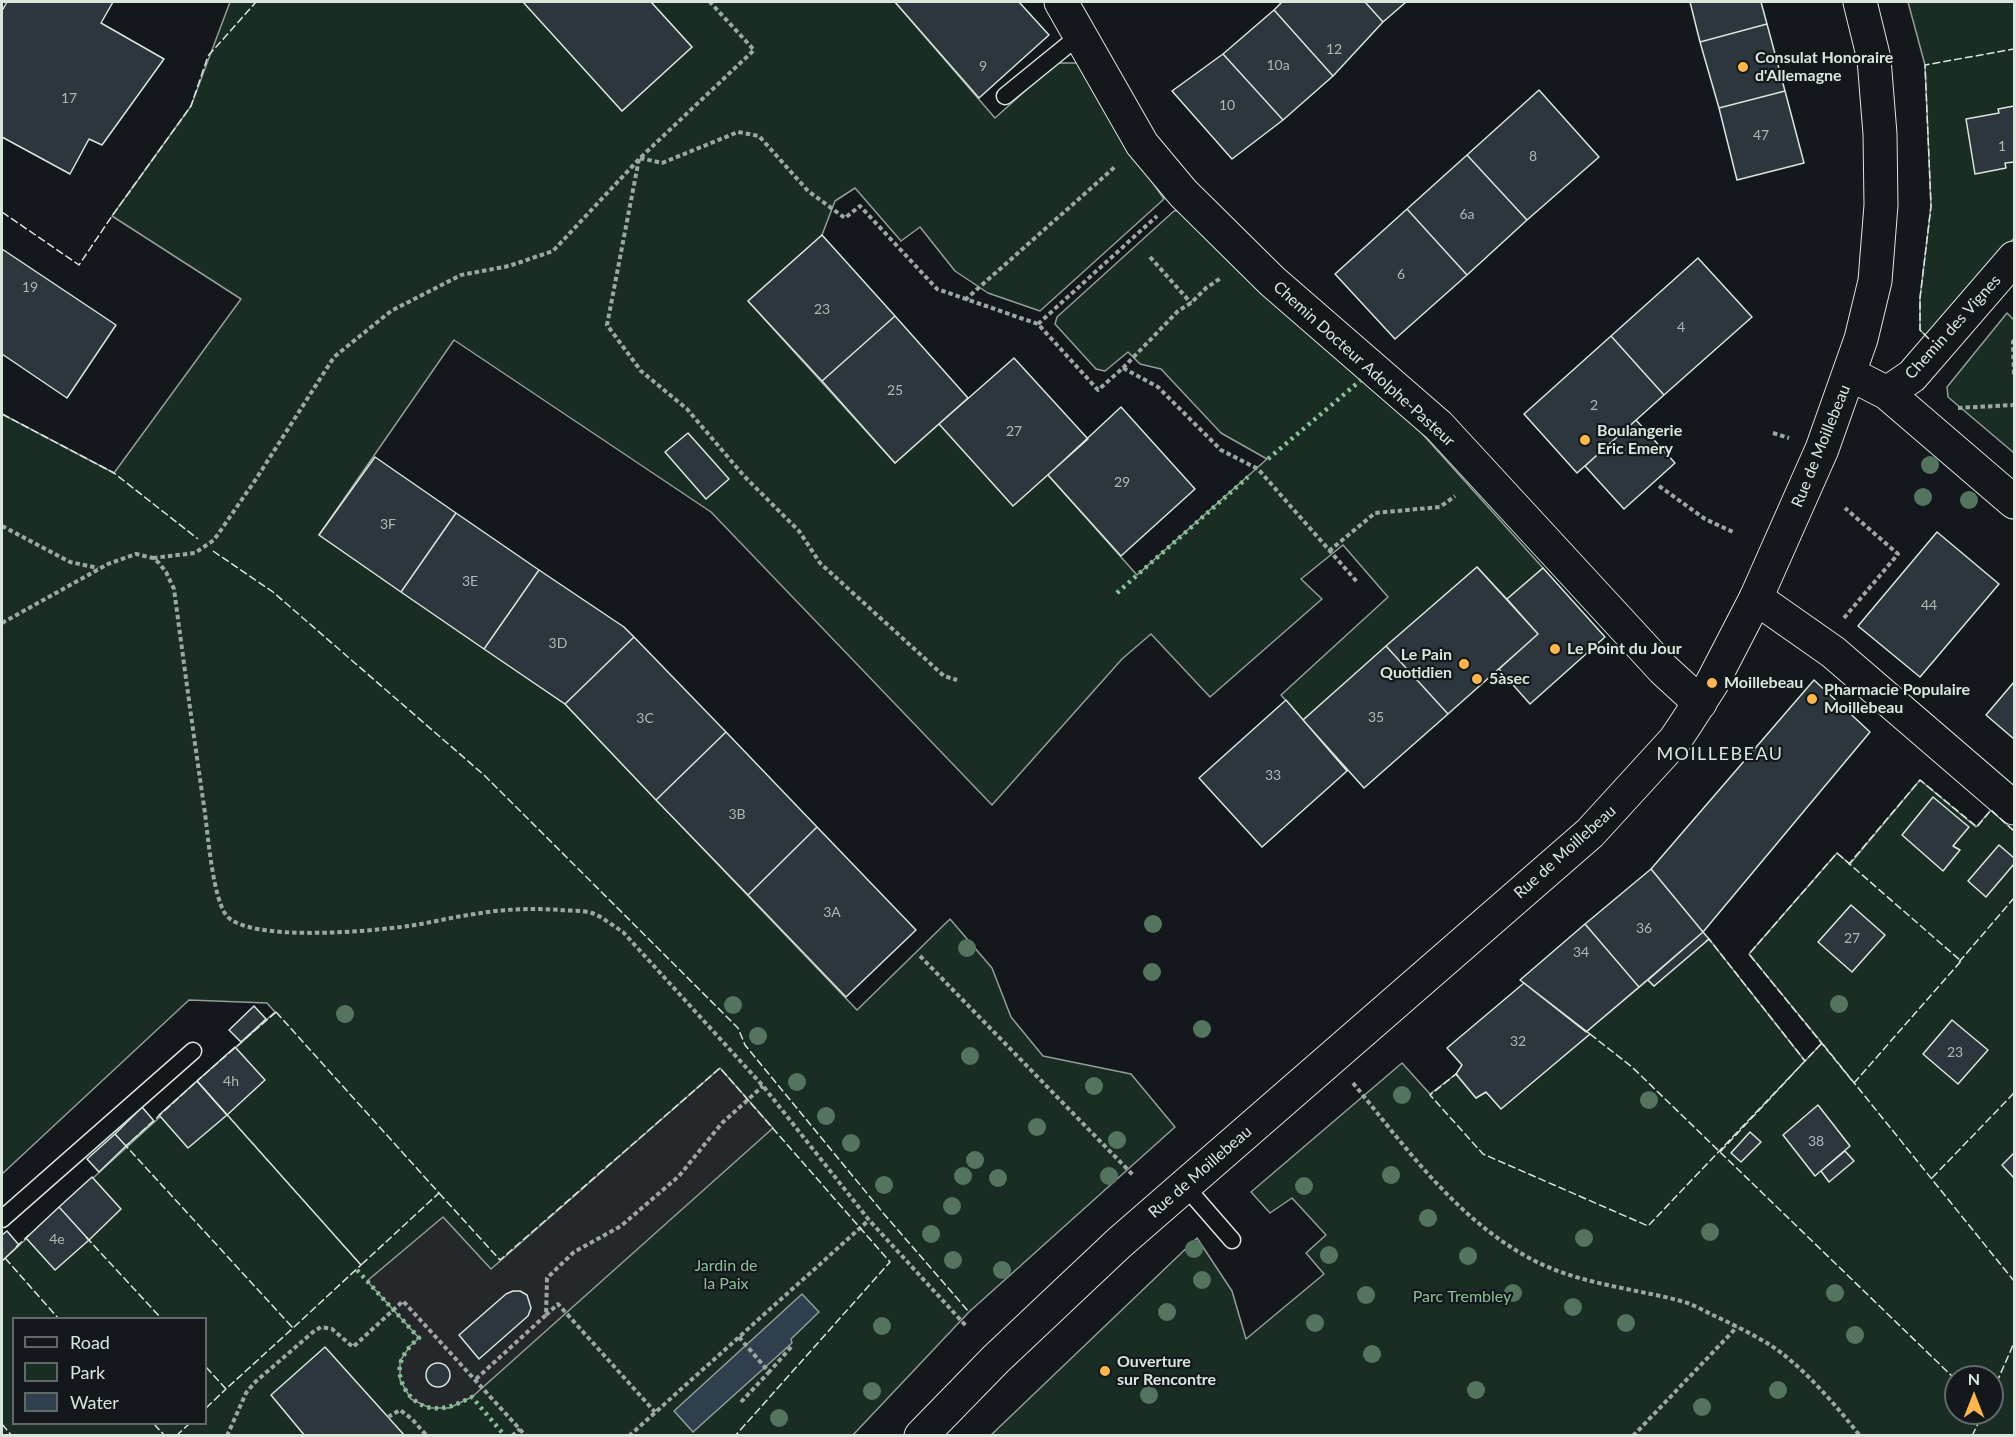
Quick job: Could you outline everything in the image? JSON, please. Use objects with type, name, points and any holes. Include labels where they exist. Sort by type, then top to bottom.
[{"type":"street","name":"Chemin Docteur Adolphe-Pasteur","points":[[1061,2],[1142,144],[1183,193],[1272,282],[1439,426],[1663,669],[1700,703]]},
{"type":"street","name":"Rue de Moillebeau","points":[[921,1436],[1012,1344],[1119,1243],[1590,833],[1675,740],[1700,703],[1756,598],[1822,449],[1850,374],[1875,281],[1881,205],[1880,134],[1874,59],[1860,2]]},
{"type":"street","name":"Chemin des Vignes","points":[[1887,393],[1912,376],[2014,258]]},
{"type":"street","points":[[1850,374],[1887,393],[2014,502]]},
{"type":"street","points":[[1756,598],[1833,652],[2014,808]]},
{"type":"lane","points":[[1005,96],[1080,35]]},
{"type":"lane","points":[[2,1220],[193,1051]]},
{"type":"lane","points":[[1185,1186],[1232,1240]]},
{"type":"path","points":[[2,623],[99,568],[136,554],[153,558],[195,553],[214,540],[334,357],[392,311],[461,275],[509,266],[553,251],[640,158],[754,50],[710,2]]},
{"type":"path","points":[[640,158],[662,163],[738,132],[759,136],[808,191],[845,218],[860,206],[937,289],[1038,324],[1098,390],[1123,368],[1178,311],[1221,278],[1241,251]]},
{"type":"path","points":[[965,300],[1142,144]]},
{"type":"path","points":[[640,158],[607,325],[641,371],[687,409],[744,476],[800,531],[820,563],[944,676],[957,680]]},
{"type":"path","points":[[1038,324],[1183,193]]},
{"type":"path","points":[[1150,257],[1191,303]]},
{"type":"path","points":[[2014,340],[2014,375]]},
{"type":"path","points":[[1123,368],[1158,387],[1221,450],[1258,469],[1358,583]]},
{"type":"path","points":[[1952,409],[2014,405]]},
{"type":"path","points":[[1329,551],[1375,513],[1440,507],[1483,475]]},
{"type":"path","points":[[1659,486],[1705,519],[1733,532]]},
{"type":"path","points":[[1843,619],[1898,554],[1845,508]]},
{"type":"path","points":[[2,526],[70,562],[99,568]]},
{"type":"path","points":[[153,558],[166,572],[174,589],[210,849],[218,893],[226,916],[241,925],[258,930],[296,932],[354,931],[408,926],[476,913],[513,909],[592,913],[623,932],[763,1086],[869,1220],[967,1327]]},
{"type":"path","points":[[920,956],[1133,1175]]},
{"type":"path","points":[[546,1315],[548,1278],[574,1252],[621,1226],[679,1176],[722,1123],[763,1086]]},
{"type":"path","points":[[1360,1091],[1402,1144],[1458,1206],[1515,1250],[1552,1269],[1572,1276],[1684,1302],[1737,1327],[1783,1355],[1826,1396],[1860,1436]]},
{"type":"path","points":[[629,1436],[869,1220]]},
{"type":"path","points":[[227,1436],[246,1393],[254,1383],[313,1332],[321,1327],[332,1329],[352,1347],[403,1301],[526,1436]]},
{"type":"path","points":[[476,1379],[558,1304],[655,1412]]},
{"type":"path","points":[[1633,1436],[1737,1327]]},
{"type":"path","points":[[739,1337],[768,1370]]},
{"type":"path","points":[[741,1402],[792,1346]]},
{"type":"path","points":[[388,1417],[400,1410],[428,1436]]},
{"type":"path","points":[[512,1436],[520,1429]]},
{"type":"green space","name":"Jardin de la Paix","points":[[230,2],[524,2],[622,111],[692,47],[651,2],[895,2],[995,118],[1056,63],[1078,63],[1135,157],[1164,199],[1040,311],[988,293],[955,271],[920,227],[901,241],[855,188],[835,201],[822,235],[748,301],[895,463],[939,424],[1048,475],[1137,575],[1267,459],[1221,433],[1161,369],[1140,364],[1128,352],[1105,371],[1096,369],[1055,324],[1057,317],[1174,211],[1185,210],[1417,428],[1543,568],[1507,599],[1477,567],[1303,720],[1281,695],[1388,597],[1343,545],[1301,579],[1322,599],[1210,697],[1151,634],[1122,659],[992,805],[711,512],[454,340],[319,535],[565,704],[857,1010],[950,919],[992,968],[1011,1017],[1043,1056],[1131,1074],[1175,1127],[969,1312],[852,1436],[2,1435],[2,1261],[275,1012],[267,1003],[189,1000],[2,1174],[2,414],[114,473],[241,299],[112,216],[191,106]]},
{"type":"green space","points":[[1908,2],[2014,2],[2014,238],[1929,339],[1920,330],[1920,298],[1931,206],[1925,65]]},
{"type":"green space","points":[[2007,313],[2014,320],[2014,453],[1948,397],[1947,387]]},
{"type":"green space","name":"Parc Trembley","points":[[1920,780],[1976,827],[1991,810],[2014,831],[2014,1435],[990,1436],[1197,1238],[1232,1291],[1246,1339],[1324,1274],[1306,1253],[1326,1235],[1292,1198],[1270,1213],[1251,1192],[1402,1063],[1430,1094],[1456,1074],[1476,1098],[1486,1092],[1501,1108],[1589,1035],[1586,1032],[1648,980],[1654,986],[1709,939],[1805,1061],[1822,1043],[1749,954],[1837,853],[1850,864]]},
{"type":"shaded area","points":[[720,1068],[773,1128],[472,1397],[449,1408],[430,1408],[411,1399],[400,1380],[400,1361],[410,1346],[419,1338],[367,1281],[443,1217],[491,1269]]},
{"type":"water","points":[[802,1294],[819,1312],[791,1339],[792,1343],[693,1432],[674,1411]]},
{"type":"building","points":[[7,2],[113,2],[101,23],[164,59],[102,145],[89,139],[70,174],[2,137],[2,8]]},
{"type":"building","points":[[523,2],[651,2],[692,47],[622,111]]},
{"type":"building","points":[[895,2],[1019,2],[1049,35],[979,98]]},
{"type":"building","points":[[1282,2],[1365,2],[1383,22],[1333,76],[1274,10]]},
{"type":"building","points":[[1365,2],[1406,2],[1383,22]]},
{"type":"building","points":[[1690,2],[1761,2],[1767,24],[1700,42]]},
{"type":"building","points":[[1274,10],[1333,76],[1283,120],[1223,54]]},
{"type":"building","name":"Consulat Honoraire d'Allemagne","points":[[1767,24],[1785,91],[1719,108],[1700,42]]},
{"type":"building","points":[[1223,54],[1283,120],[1232,159],[1172,91]]},
{"type":"building","points":[[1539,90],[1599,157],[1527,220],[1467,155]]},
{"type":"building","points":[[1785,91],[1804,163],[1737,180],[1719,108]]},
{"type":"building","points":[[2014,106],[2014,162],[2005,163],[2006,168],[1975,174],[1966,119],[1999,113],[1998,109]]},
{"type":"building","points":[[1467,155],[1527,220],[1467,275],[1407,209]]},
{"type":"building","points":[[1407,209],[1467,275],[1395,339],[1335,274]]},
{"type":"building","points":[[822,235],[895,316],[822,381],[748,301]]},
{"type":"building","points":[[2,249],[116,325],[67,398],[2,354]]},
{"type":"building","points":[[1698,258],[1752,317],[1664,395],[1611,336]]},
{"type":"building","points":[[895,316],[968,398],[895,463],[822,381]]},
{"type":"building","points":[[1611,336],[1664,395],[1577,473],[1524,414]]},
{"type":"building","points":[[1014,358],[1088,439],[1013,506],[939,424]]},
{"type":"building","points":[[1121,407],[1195,489],[1121,556],[1048,475]]},
{"type":"building","points":[[1636,420],[1675,463],[1624,509],[1585,466]]},
{"type":"building","points":[[688,433],[729,479],[706,499],[665,452]]},
{"type":"building","points":[[375,457],[456,513],[401,592],[319,535]]},
{"type":"building","points":[[456,513],[539,570],[484,649],[401,592]]},
{"type":"building","points":[[1937,532],[1999,584],[1920,677],[1858,626]]},
{"type":"building","points":[[1477,567],[1538,634],[1448,714],[1386,646]]},
{"type":"building","points":[[1543,568],[1605,637],[1530,704],[1499,669],[1538,634],[1507,599]]},
{"type":"building","points":[[539,570],[624,627],[634,637],[565,704],[484,649]]},
{"type":"building","points":[[634,637],[726,732],[656,800],[565,704]]},
{"type":"building","points":[[1386,646],[1448,714],[1364,788],[1303,720]]},
{"type":"building","points":[[1814,680],[1870,732],[1703,932],[1651,869]]},
{"type":"building","points":[[2014,682],[2014,739],[1986,715]]},
{"type":"building","points":[[1286,700],[1347,771],[1262,847],[1199,778]]},
{"type":"building","points":[[726,732],[817,827],[748,895],[656,800]]},
{"type":"building","points":[[1933,797],[1969,827],[1953,846],[1960,850],[1943,871],[1902,835]]},
{"type":"building","points":[[817,827],[916,930],[846,997],[748,895]]},
{"type":"building","points":[[1999,845],[2014,858],[2014,864],[1986,897],[1968,881]]},
{"type":"building","points":[[1651,869],[1703,932],[1639,987],[1585,924]]},
{"type":"building","points":[[1851,905],[1885,935],[1852,972],[1818,942]]},
{"type":"building","points":[[1585,924],[1639,987],[1586,1032],[1520,980]]},
{"type":"building","points":[[1703,932],[1709,939],[1654,986],[1648,980]]},
{"type":"building","points":[[1524,983],[1590,1034],[1501,1109],[1486,1092],[1476,1098],[1456,1074],[1462,1065],[1447,1048]]},
{"type":"building","points":[[254,1006],[266,1019],[241,1042],[229,1030]]},
{"type":"building","points":[[1952,1020],[1988,1050],[1958,1084],[1923,1054]]},
{"type":"building","points":[[235,1047],[265,1080],[227,1115],[197,1081]]},
{"type":"building","points":[[197,1081],[227,1115],[188,1148],[159,1115]]},
{"type":"building","points":[[1818,1105],[1850,1146],[1815,1176],[1783,1135]]},
{"type":"building","points":[[142,1107],[154,1121],[126,1146],[115,1134]]},
{"type":"building","points":[[1750,1132],[1761,1142],[1741,1162],[1731,1153]]},
{"type":"building","points":[[115,1134],[126,1146],[99,1172],[87,1159]]},
{"type":"building","points":[[1845,1151],[1854,1161],[1829,1182],[1821,1171]]},
{"type":"building","points":[[2014,1153],[2014,1178],[2002,1165]]},
{"type":"building","points":[[92,1177],[121,1209],[89,1240],[59,1207]]},
{"type":"building","points":[[59,1207],[89,1240],[55,1270],[26,1238]]},
{"type":"building","points":[[7,1231],[19,1245],[2,1261],[2,1235]]},
{"type":"building","points":[[520,1291],[527,1295],[531,1308],[528,1316],[479,1359],[459,1335],[506,1294]]},
{"type":"building","points":[[325,1347],[405,1436],[305,1436],[271,1395]]},
{"type":"building","points":[[438,1363],[446,1367],[450,1375],[446,1383],[438,1387],[430,1383],[426,1375],[430,1367]]},
{"type":"hedge","points":[[1268,459],[1361,380]]},
{"type":"hedge","points":[[1117,593],[1248,477]]},
{"type":"hedge","points":[[357,1270],[419,1338],[405,1353],[400,1367],[402,1383],[411,1397],[424,1406],[432,1408],[443,1408],[472,1397],[505,1436]]},
{"type":"fence","points":[[2,212],[79,265],[191,106],[208,56],[256,2]]},
{"type":"fence","points":[[1929,339],[1920,330],[1920,298],[1931,206],[1925,65],[2014,49]]},
{"type":"fence","points":[[2,414],[114,473],[198,539]]},
{"type":"fence","points":[[213,551],[273,592],[484,775],[738,1028],[745,1045],[884,1214],[969,1312]]},
{"type":"fence","points":[[1851,865],[1849,864],[1920,780],[1977,827],[1991,810],[2014,831]]},
{"type":"fence","points":[[1837,853],[1961,961],[1854,1083],[1749,954],[1837,853]]},
{"type":"fence","points":[[1959,962],[2014,898]]},
{"type":"fence","points":[[1706,941],[1709,939],[1805,1061],[1719,1153]]},
{"type":"fence","points":[[276,1012],[439,1193],[361,1265],[197,1081],[276,1012]]},
{"type":"fence","points":[[1590,1034],[1632,1067],[1944,1368]]},
{"type":"fence","points":[[1458,1076],[1456,1074],[1430,1095],[1483,1154],[1648,1226],[1822,1043],[2014,1281]]},
{"type":"fence","points":[[439,1193],[500,1260],[720,1068],[890,1262],[735,1436]]},
{"type":"fence","points":[[197,1081],[361,1265],[293,1328],[126,1146],[197,1081]]},
{"type":"fence","points":[[1932,1178],[2014,1093]]},
{"type":"fence","points":[[16,1247],[29,1235]]},
{"type":"fence","points":[[86,1237],[160,1317]]},
{"type":"fence","points":[[5,1258],[57,1317]]},
{"type":"fence","points":[[207,1368],[226,1389],[293,1328],[291,1326]]},
{"type":"fence","points":[[2004,1366],[2014,1343]]},
{"type":"fence","points":[[207,1407],[226,1389]]},
{"type":"fence","points":[[2,1424],[12,1436]]},
{"type":"fence","points":[[155,1425],[165,1436]]},
{"type":"fence","points":[[176,1436],[188,1425]]},
{"type":"fence","points":[[1972,1436],[1977,1425]]},
{"type":"place","name":"Consulat Honoraire d'Allemagne","points":[[1743,67]]},
{"type":"place","name":"Boulangerie Eric Emery","points":[[1585,440]]},
{"type":"place","name":"Le Point du Jour","points":[[1555,649]]},
{"type":"place","name":"Le Pain Quotidien","points":[[1464,664]]},
{"type":"place","name":"5àsec","points":[[1477,679]]},
{"type":"place","name":"Moillebeau","points":[[1712,683]]},
{"type":"place","name":"Pharmacie Populaire Moillebeau","points":[[1812,699]]},
{"type":"place","name":"Ouverture sur Rencontre","points":[[1105,1371]]},
{"type":"district","name":"MOILLEBEAU","points":[[1720,754]]}]
